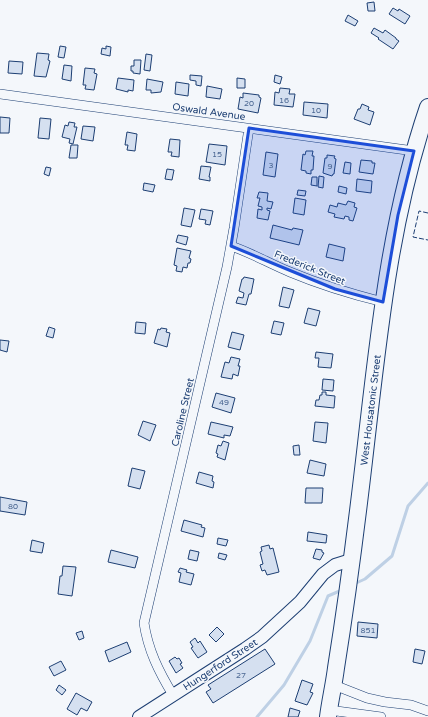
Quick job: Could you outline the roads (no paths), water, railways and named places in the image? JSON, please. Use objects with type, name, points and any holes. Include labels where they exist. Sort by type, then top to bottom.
[{"type":"highway","name":"West Housatonic Street","points":[[328,714],[334,685],[346,602],[383,302],[397,222],[414,151],[428,106]]},
{"type":"street","name":"Oswald Avenue","points":[[0,94],[414,151]]},
{"type":"street","name":"Caroline Street","points":[[173,695],[153,658],[147,640],[144,623],[231,246],[249,128]]},
{"type":"street","name":"Frederick Street","points":[[231,246],[284,270],[335,289],[383,302]]},
{"type":"street","name":"Hungerford Street","points":[[139,717],[262,637],[300,602],[323,574],[335,565],[350,566]]},
{"type":"street","points":[[334,685],[367,698],[411,705],[428,711]]},
{"type":"street","points":[[328,714],[381,717]]},
{"type":"street","points":[[419,717],[428,714]]},
{"type":"waterway","points":[[354,584],[365,579],[392,556],[408,506],[428,483]]},
{"type":"waterway","points":[[257,717],[284,685],[310,641],[328,596],[342,590]]}]
